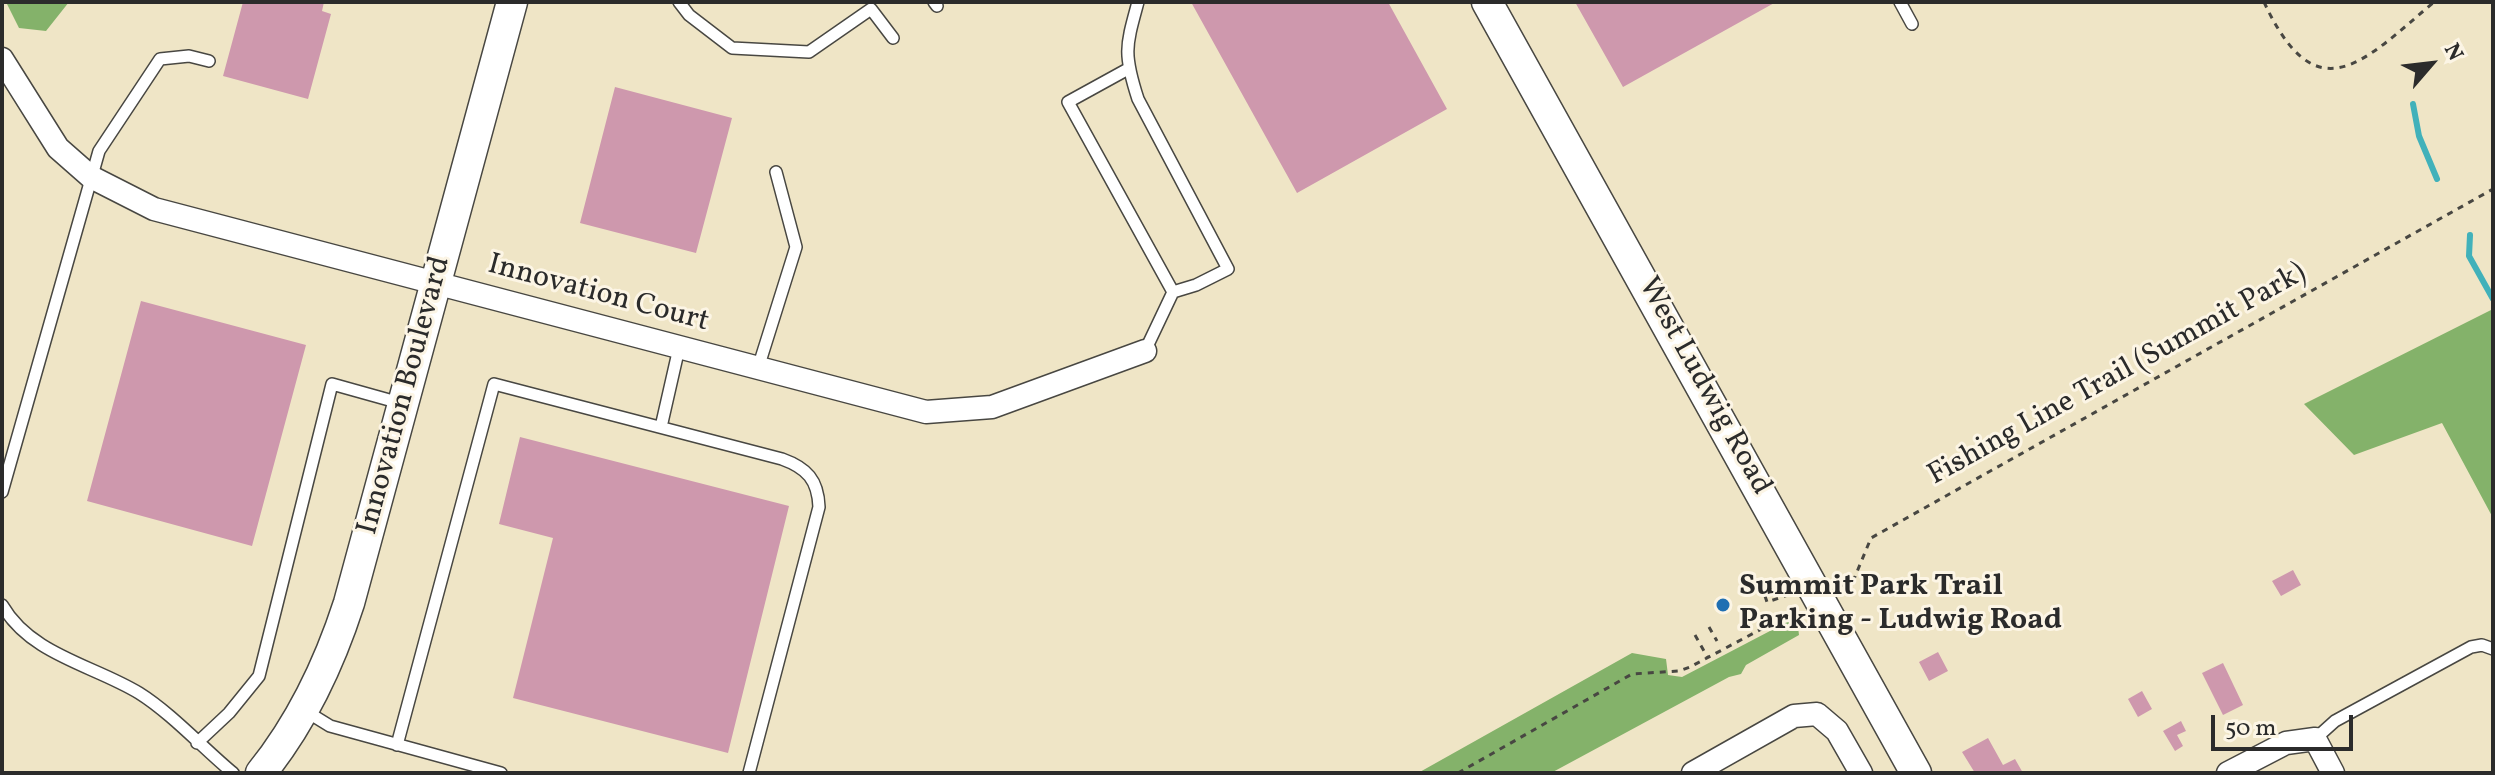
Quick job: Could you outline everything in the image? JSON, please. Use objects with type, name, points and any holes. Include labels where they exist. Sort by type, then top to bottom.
[{"type":"main road","name":"Innovation Boulevard","points":[[261,773],[304,710],[332,655],[349,603],[512,2]]},
{"type":"main road","name":"West Ludwig Road","points":[[1487,2],[1916,773]]},
{"type":"street","name":"Innovation Court","points":[[2,59],[58,148],[91,177],[154,209],[926,412],[992,407],[1145,351]]},
{"type":"street","points":[[1693,773],[1794,716],[1817,714],[1837,731],[1861,773]]},
{"type":"street","points":[[2228,773],[2286,743],[2315,739],[2333,773]]},
{"type":"lane","points":[[679,2],[689,15],[732,48],[809,52],[871,9],[893,38]]},
{"type":"lane","points":[[1138,2],[1126,45],[1128,69],[1150,129],[1228,269],[1196,285],[1173,292],[1145,351]]},
{"type":"lane","points":[[1900,2],[1912,24]]},
{"type":"lane","points":[[2,492],[99,151],[160,59],[189,56],[209,61]]},
{"type":"lane","points":[[1128,69],[1068,102],[1173,292]]},
{"type":"lane","points":[[758,368],[796,247],[776,172]]},
{"type":"lane","points":[[661,427],[679,348]]},
{"type":"lane","points":[[197,743],[229,713],[259,676],[332,384],[404,404]]},
{"type":"lane","points":[[397,745],[494,384],[798,465],[811,476],[818,491],[819,507],[749,773]]},
{"type":"lane","points":[[2,605],[12,622],[60,656],[140,694],[233,773]]},
{"type":"lane","points":[[2315,739],[2335,721],[2471,647],[2482,645],[2493,649]]},
{"type":"lane","points":[[304,710],[330,726],[501,773]]},
{"type":"path","points":[[2264,2],[2285,45],[2316,68],[2331,69],[2366,58],[2434,2]]},
{"type":"path","name":"Fishing Line Trail (Summit Park)","points":[[1829,592],[1854,579],[1871,538],[2493,189]]},
{"type":"path","points":[[1765,596],[1767,602],[1789,594],[1797,610]]},
{"type":"path","points":[[1458,773],[1632,674],[1679,671],[1811,603]]},
{"type":"path","points":[[1709,627],[1717,641]]},
{"type":"path","points":[[1695,635],[1708,658]]},
{"type":"green space","points":[[6,2],[69,2],[46,31],[19,28]]},
{"type":"green space","points":[[2493,309],[2493,518],[2442,423],[2354,455],[2304,404]]},
{"type":"green space","points":[[1791,620],[1798,627],[1799,635],[1746,665],[1741,674],[1729,677],[1551,773],[1418,773],[1632,653],[1666,659],[1668,675],[1682,677]]},
{"type":"building","points":[[243,2],[324,2],[322,11],[331,14],[308,99],[223,76]]},
{"type":"building","points":[[1191,2],[1388,2],[1447,109],[1297,193]]},
{"type":"building","points":[[1575,2],[1776,2],[1623,87]]},
{"type":"building","points":[[615,87],[732,118],[696,253],[580,223]]},
{"type":"building","points":[[141,301],[306,345],[252,546],[87,501]]},
{"type":"building","points":[[520,437],[789,506],[728,753],[513,698],[553,538],[499,524]]},
{"type":"building","points":[[2293,570],[2301,585],[2281,596],[2272,581]]},
{"type":"building","points":[[1938,652],[1948,671],[1929,681],[1919,662]]},
{"type":"building","points":[[2223,663],[2243,705],[2223,715],[2202,673]]},
{"type":"building","points":[[2142,691],[2152,709],[2138,717],[2128,699]]},
{"type":"building","points":[[2181,721],[2186,731],[2177,735],[2183,746],[2175,751],[2163,731]]},
{"type":"building","points":[[1988,738],[2003,765],[2015,759],[2023,773],[1975,773],[1962,752]]},
{"type":"waterway","points":[[2413,104],[2419,136],[2437,179]]},
{"type":"waterway","points":[[2470,235],[2469,256],[2493,299]]},
{"type":"place","name":"Summit Park Trail Parking - Ludwig Road","points":[[1723,605]]}]
